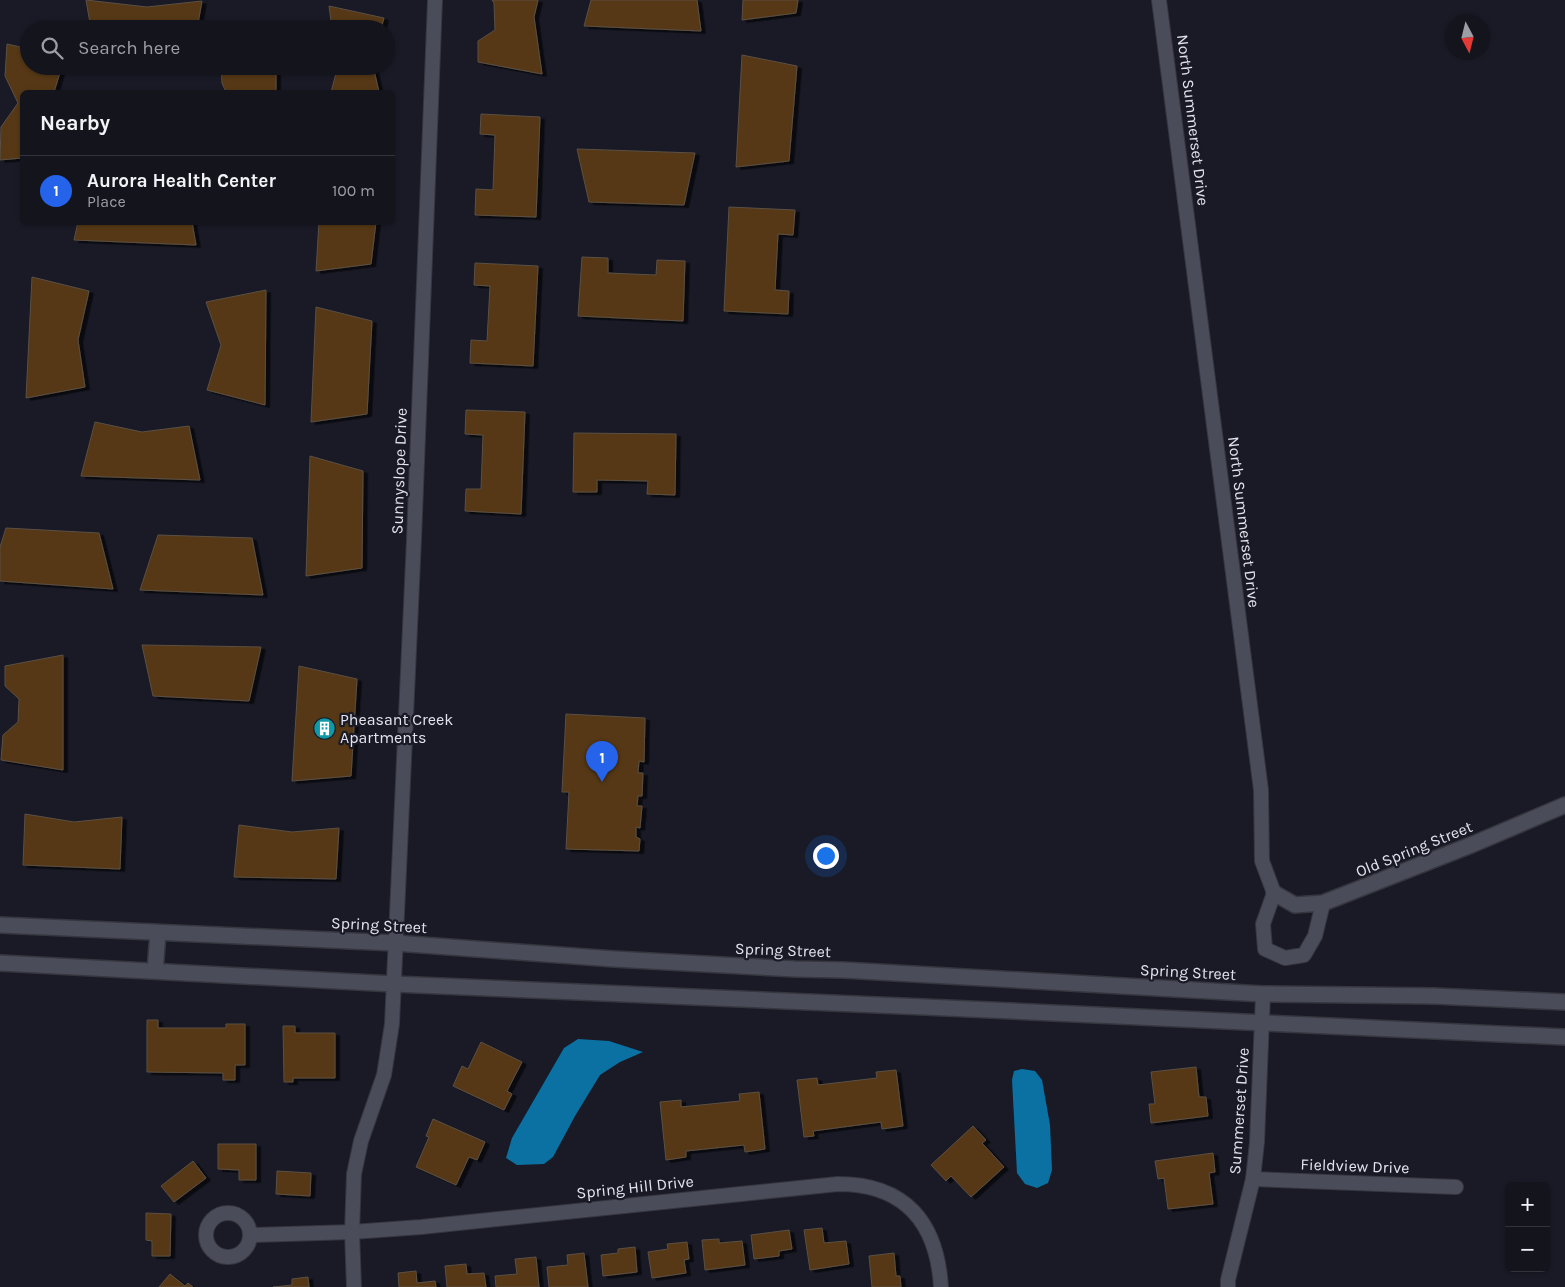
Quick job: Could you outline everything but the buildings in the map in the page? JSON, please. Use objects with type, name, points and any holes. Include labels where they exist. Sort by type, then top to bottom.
[{"type":"main road","name":"Old Spring Street","points":[[1274,893],[1295,905],[1323,903],[1454,852],[1565,805]]},
{"type":"main road","name":"Spring Street","points":[[0,925],[395,943],[614,960],[853,970],[1263,994],[1434,996],[1565,1002]]},
{"type":"main road","points":[[154,971],[158,933]]},
{"type":"main road","points":[[0,963],[394,984],[925,1006],[1261,1024],[1565,1037]]},
{"type":"street","name":"Sunnyslope Drive","points":[[354,1287],[352,1232],[354,1174],[361,1141],[384,1075],[390,1042],[394,984],[414,548],[435,0]]},
{"type":"street","name":"North Summerset Drive","points":[[1160,0],[1261,790],[1262,861],[1274,893]]},
{"type":"street","points":[[1274,893],[1263,924],[1265,949],[1285,958],[1304,955],[1315,936],[1323,903]]},
{"type":"street","name":"Summerset Drive","points":[[1228,1287],[1228,1280],[1253,1179],[1257,1142],[1263,994]]},
{"type":"street","name":"Fieldview Drive","points":[[1253,1179],[1456,1187]]},
{"type":"street","name":"Spring Hill Drive","points":[[251,1235],[352,1232],[421,1227],[838,1184],[858,1184],[872,1186],[892,1194],[914,1212],[927,1230],[936,1253],[941,1287]]},
{"type":"water","points":[[578,1039],[609,1041],[643,1052],[620,1062],[600,1075],[553,1157],[544,1164],[517,1165],[506,1158],[512,1138],[564,1048]]},
{"type":"water","points":[[1022,1069],[1035,1071],[1042,1080],[1050,1125],[1052,1170],[1048,1183],[1037,1188],[1025,1184],[1017,1173],[1012,1080],[1014,1071]]},
{"type":"place","name":"Pheasant Creek Apartments","points":[[324,728]]},
{"type":"place","name":"Aurora Health Center","points":[[602,782]]}]
